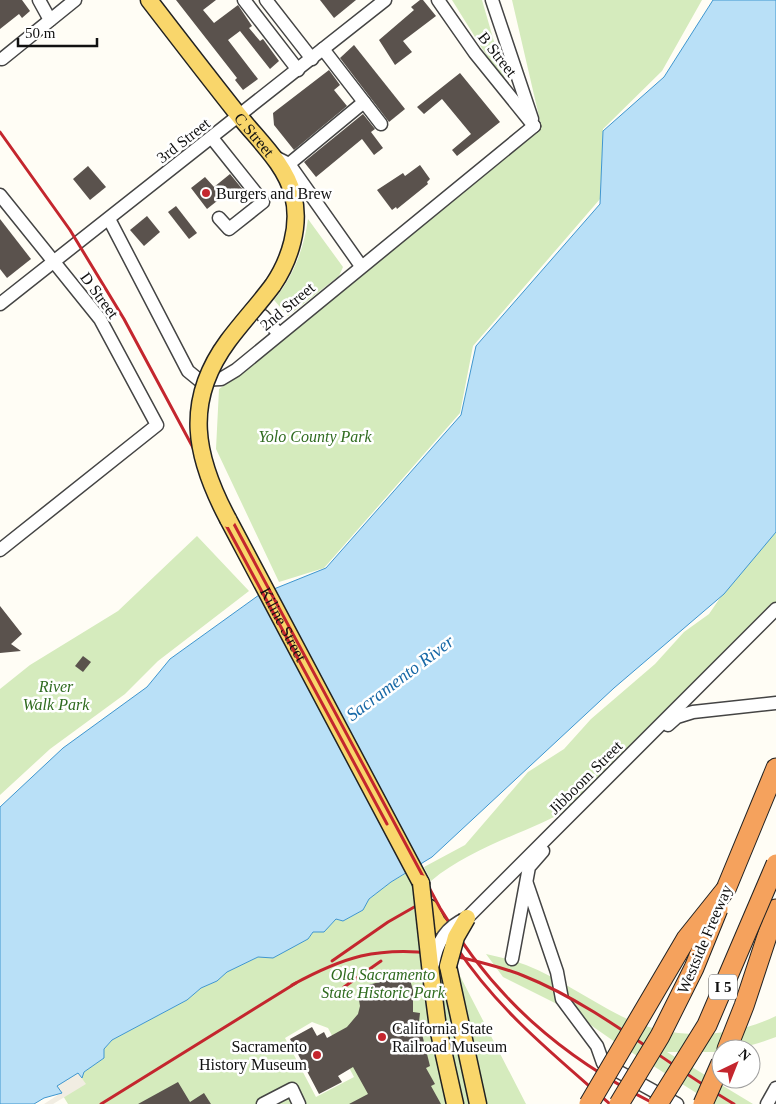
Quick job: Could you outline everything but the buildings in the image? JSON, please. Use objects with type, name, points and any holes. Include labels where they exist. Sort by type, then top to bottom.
[{"type":"highway","name":"Westside Freeway","points":[[619,1104],[660,1036],[694,968],[776,768]]},
{"type":"highway","name":"I 5","points":[[658,1104],[707,1025],[776,864]]},
{"type":"highway","points":[[589,1104],[686,939],[726,889]]},
{"type":"highway","points":[[731,1039],[744,1006],[776,909]]},
{"type":"highway","points":[[703,1104],[711,1086]]},
{"type":"main road","name":"C Street","points":[[149,0],[270,154]]},
{"type":"main road","name":"Kiline Street","points":[[270,154],[292,190],[295,214],[289,253],[273,285],[227,342],[208,376],[203,392],[198,425],[202,460],[216,497],[421,883],[432,914],[446,932]]},
{"type":"main road","points":[[421,883],[438,1028],[455,1104]]},
{"type":"main road","points":[[448,966],[456,937],[467,918]]},
{"type":"main road","points":[[446,932],[448,966],[478,1104]]},
{"type":"street","points":[[39,0],[50,20]]},
{"type":"street","points":[[2,59],[75,0]]},
{"type":"street","points":[[244,0],[298,70]]},
{"type":"street","points":[[266,0],[312,58]]},
{"type":"street","name":"3rd Street","points":[[0,304],[385,0]]},
{"type":"street","name":"B Street","points":[[438,0],[475,53],[534,126]]},
{"type":"street","points":[[492,0],[534,126]]},
{"type":"street","points":[[324,49],[381,124]]},
{"type":"street","points":[[289,164],[364,102]]},
{"type":"street","name":"2nd Street","points":[[109,219],[188,371],[199,380],[221,379],[236,370],[534,126]]},
{"type":"street","points":[[212,138],[263,202],[229,229],[219,218]]},
{"type":"street","name":"C Street","points":[[270,154],[289,164],[361,266]]},
{"type":"street","name":"D Street","points":[[0,195],[100,319],[157,425],[0,550]]},
{"type":"street","points":[[263,316],[279,334]]},
{"type":"street","name":"Jibboom Street","points":[[431,974],[435,953],[446,932],[454,924],[467,918],[776,609]]},
{"type":"street","points":[[512,958],[529,867],[676,717],[693,712],[776,704]]},
{"type":"street","points":[[527,883],[557,972],[562,999],[597,1046],[603,1063],[677,1104]]},
{"type":"street","points":[[767,1104],[776,1088]]},
{"type":"street","points":[[263,1104],[292,1089],[299,1104]]},
{"type":"green space","points":[[452,0],[482,0],[508,90]]},
{"type":"green space","name":"Yolo County Park","points":[[512,0],[702,0],[662,71],[603,129],[600,199],[473,346],[460,413],[324,568],[279,582],[216,449],[219,389],[244,372],[541,125]]},
{"type":"green space","points":[[308,219],[343,267],[339,276],[288,316],[274,300],[287,282],[297,262],[304,241]]},
{"type":"green space","points":[[776,516],[776,603],[575,806],[465,858],[431,881],[424,867],[465,845],[528,772],[564,749],[591,719],[655,664],[684,632],[709,614]]},
{"type":"green space","name":"River Walk Park","points":[[197,536],[249,591],[158,661],[125,694],[50,749],[0,795],[0,689],[30,665],[118,611]]},
{"type":"green space","name":"Old Sacramento State Historic Park","points":[[407,873],[526,1104],[68,1104],[57,1086],[78,1073],[82,1077],[84,1072],[104,1058],[104,1049],[112,1040],[187,1000],[201,988],[217,981],[227,972],[258,957],[308,939],[313,932],[323,932],[336,919],[343,921],[363,910],[369,899],[391,882]],"holes":[[[312,1022],[328,1028],[354,1077],[316,1097],[285,1038]]]},
{"type":"green space","name":"Old Sacramento State Historic Park","points":[[486,954],[538,970],[639,1024],[678,1033],[718,1033],[738,1030],[776,1016],[776,1037],[762,1042],[761,1039],[711,1039],[711,1052],[667,1052],[711,1079],[711,1089],[728,1089],[753,1104],[714,1104],[615,1042],[569,1010],[503,977]]},
{"type":"shaded area","points":[[78,1073],[86,1084],[53,1104],[44,1104],[61,1093],[57,1086]]},
{"type":"water","name":"Sacramento River","points":[[713,0],[776,0],[776,532],[724,594],[614,688],[432,857],[391,882],[369,899],[363,910],[343,921],[336,919],[324,932],[313,932],[308,939],[273,958],[258,957],[227,972],[217,981],[201,988],[187,1000],[112,1040],[104,1049],[104,1058],[84,1072],[82,1078],[78,1073],[57,1086],[62,1093],[44,1098],[34,1104],[0,1104],[0,807],[63,748],[147,687],[170,659],[259,595],[326,568],[461,415],[476,346],[600,204],[603,131],[664,77]]},
{"type":"railway","points":[[0,132],[70,230],[124,319],[440,908],[461,940],[483,970],[532,1022],[589,1066],[655,1104]]},
{"type":"railway","points":[[226,525],[387,824]]},
{"type":"railway","points":[[332,961],[388,922],[416,906]]},
{"type":"railway","points":[[457,948],[490,992],[509,1012],[548,1050],[610,1104]]},
{"type":"railway","points":[[292,985],[343,961],[387,952],[412,951],[438,954],[487,964],[524,976],[578,1003],[734,1104]]},
{"type":"railway","points":[[344,987],[381,961]]},
{"type":"railway","points":[[101,1104],[296,983]]},
{"type":"place","name":"Burgers and Brew","points":[[206,193]]},
{"type":"place","name":"California State Railroad Museum","points":[[382,1037]]},
{"type":"place","name":"Sacramento History Museum","points":[[317,1055]]}]
